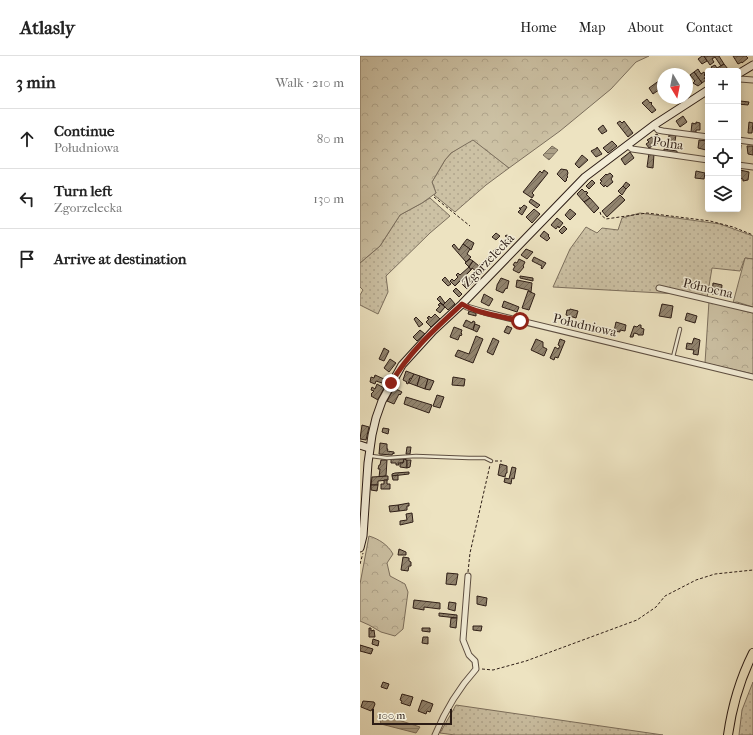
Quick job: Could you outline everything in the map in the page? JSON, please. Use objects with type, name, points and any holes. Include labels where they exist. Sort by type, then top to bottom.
[{"type":"main road","points":[[728,735],[739,685],[753,653]]},
{"type":"street","points":[[741,73],[753,66]]},
{"type":"street","points":[[741,78],[753,80]]},
{"type":"street","name":"Zgorzelecka","points":[[362,550],[369,452],[376,418],[382,401],[402,365],[433,331],[462,304],[585,177],[654,125],[705,92]]},
{"type":"street","points":[[654,125],[658,130],[705,137]]},
{"type":"street","points":[[741,140],[753,142]]},
{"type":"street","name":"Polna","points":[[627,145],[632,149],[705,160]]},
{"type":"street","points":[[741,165],[753,167]]},
{"type":"street","name":"Północna","points":[[659,288],[753,310]]},
{"type":"street","name":"Południowa","points":[[462,304],[484,312],[753,377]]},
{"type":"street","points":[[360,445],[369,452]]},
{"type":"street","points":[[435,735],[450,704],[467,678],[476,669],[474,661],[469,655],[463,640],[468,576]]},
{"type":"lane","points":[[673,357],[680,329]]},
{"type":"lane","points":[[369,452],[387,458],[416,456],[485,458],[491,461]]},
{"type":"path","points":[[434,197],[470,226]]},
{"type":"path","points":[[600,212],[606,220],[646,212],[710,221],[733,226],[753,235]]},
{"type":"path","points":[[468,576],[470,553],[491,461],[502,461]]},
{"type":"path","points":[[360,564],[362,550]]},
{"type":"path","points":[[476,669],[493,670],[526,661],[637,620],[656,607],[665,596],[696,580],[714,574],[753,570]]},
{"type":"green space","points":[[360,56],[649,56],[636,62],[611,89],[560,131],[509,168],[473,140],[451,153],[432,182],[436,193],[422,203],[400,215],[380,246],[360,263]]},
{"type":"green space","points":[[473,139],[509,168],[486,185],[455,212],[434,195],[436,193],[432,182],[451,153]]},
{"type":"green space","points":[[430,198],[450,216],[430,233],[386,276],[388,292],[378,314],[360,305],[360,295],[363,290],[360,287],[360,263],[380,246],[400,215]]},
{"type":"green space","points":[[640,213],[720,224],[753,236],[753,259],[745,258],[740,271],[712,268],[707,298],[679,294],[553,287],[570,249],[586,227],[597,233],[602,228],[618,230],[622,218]]},
{"type":"green space","points":[[745,258],[753,259],[753,307],[737,302],[733,303]]},
{"type":"green space","points":[[709,301],[753,313],[753,374],[705,363]]},
{"type":"green space","points":[[369,536],[383,543],[389,548],[393,554],[387,563],[390,576],[405,584],[408,592],[403,629],[395,636],[381,632],[360,621],[360,584]]},
{"type":"green space","points":[[753,682],[753,735],[739,735],[742,710]]},
{"type":"green space","points":[[456,705],[663,735],[455,735],[440,733]]},
{"type":"shaded area","points":[[552,146],[558,150],[549,160],[543,155]]},
{"type":"shaded area","points":[[383,715],[420,727],[416,733],[381,724],[380,720]]},
{"type":"building","points":[[704,56],[707,61],[702,64],[698,59]]},
{"type":"building","points":[[704,56],[719,56],[724,64],[721,66],[715,57],[712,59],[714,62],[710,65]]},
{"type":"building","points":[[733,56],[746,56],[748,58],[742,63],[738,64]]},
{"type":"building","points":[[724,64],[727,68],[717,68]]},
{"type":"building","points":[[715,65],[717,68],[711,67]]},
{"type":"building","points":[[698,69],[701,74],[704,72],[705,81],[702,83],[694,72]]},
{"type":"building","points":[[694,72],[702,83],[698,86],[693,83],[695,81],[693,79]]},
{"type":"building","points":[[657,82],[657,91],[653,94],[649,88]]},
{"type":"building","points":[[647,99],[650,103],[652,103],[651,104],[656,110],[652,113],[642,103]]},
{"type":"building","points":[[741,101],[749,102],[748,105],[741,104]]},
{"type":"building","points":[[683,116],[687,122],[680,127],[676,121]]},
{"type":"building","points":[[620,121],[622,123],[624,121],[633,133],[628,137],[617,123]]},
{"type":"building","points":[[696,122],[700,123],[700,130],[691,132],[692,123],[696,124]]},
{"type":"building","points":[[749,122],[753,123],[752,133],[748,133]]},
{"type":"building","points":[[603,125],[607,131],[602,134],[598,129]]},
{"type":"building","points":[[657,134],[661,140],[649,148],[646,144],[649,142],[647,140]]},
{"type":"building","points":[[669,135],[676,135],[674,147],[668,146]]},
{"type":"building","points":[[699,140],[705,141],[705,150],[698,148]]},
{"type":"building","points":[[612,141],[617,146],[608,153],[603,148]]},
{"type":"building","points":[[747,146],[753,146],[753,155],[748,154]]},
{"type":"building","points":[[597,147],[602,154],[596,157],[591,151]]},
{"type":"building","points":[[664,149],[677,151],[677,154],[664,152]]},
{"type":"building","points":[[630,152],[634,158],[625,165],[621,159]]},
{"type":"building","points":[[649,153],[654,154],[653,168],[647,167]]},
{"type":"building","points":[[582,155],[588,160],[579,168],[575,164]]},
{"type":"building","points":[[561,169],[567,170],[568,173],[567,180],[565,182],[557,174]]},
{"type":"building","points":[[544,170],[548,173],[532,193],[534,195],[532,198],[523,192],[540,171],[542,173]]},
{"type":"building","points":[[741,170],[749,172],[748,180],[743,181],[743,179],[741,179]]},
{"type":"building","points":[[696,171],[705,173],[704,179],[695,178]]},
{"type":"building","points":[[610,173],[613,176],[611,179],[613,182],[607,187],[605,185],[604,187],[600,183],[602,181],[600,180],[606,174],[607,175]]},
{"type":"building","points":[[592,180],[595,183],[589,189],[586,186]]},
{"type":"building","points":[[626,182],[630,185],[626,189],[623,186]]},
{"type":"building","points":[[623,186],[626,189],[622,195],[618,191]]},
{"type":"building","points":[[582,189],[588,193],[586,194],[590,198],[584,202],[577,194]]},
{"type":"building","points":[[620,195],[625,200],[607,217],[602,211]]},
{"type":"building","points":[[590,198],[599,208],[594,213],[584,202]]},
{"type":"building","points":[[531,199],[540,205],[537,208],[529,202]]},
{"type":"building","points":[[524,205],[527,207],[522,215],[518,212],[521,209],[519,208]]},
{"type":"building","points":[[534,209],[540,214],[532,223],[526,217]]},
{"type":"building","points":[[570,209],[576,214],[570,220],[565,215]]},
{"type":"building","points":[[557,218],[563,223],[556,229],[551,225]]},
{"type":"building","points":[[564,226],[567,229],[562,234],[559,231]]},
{"type":"building","points":[[544,231],[550,238],[547,241],[540,236]]},
{"type":"building","points":[[496,233],[500,236],[496,240],[492,237]]},
{"type":"building","points":[[507,235],[514,240],[508,246],[503,241]]},
{"type":"building","points":[[467,239],[474,243],[471,250],[463,244]]},
{"type":"building","points":[[454,244],[459,250],[463,244],[470,249],[467,254],[471,257],[466,262],[452,246]]},
{"type":"building","points":[[496,248],[501,252],[501,254],[495,260],[490,255]]},
{"type":"building","points":[[526,249],[533,252],[527,259],[521,255]]},
{"type":"building","points":[[490,255],[495,260],[490,265],[485,260]]},
{"type":"building","points":[[534,257],[546,263],[542,269],[542,266],[532,261]]},
{"type":"building","points":[[470,259],[473,261],[469,267],[465,263]]},
{"type":"building","points":[[519,259],[525,262],[524,267],[519,273],[513,270],[515,266],[513,265],[515,262],[517,263]]},
{"type":"building","points":[[473,261],[479,266],[480,264],[480,267],[485,271],[481,275],[472,268],[471,270],[469,267]]},
{"type":"building","points":[[469,267],[471,270],[455,286],[450,281],[452,279],[454,281],[458,277],[456,275],[458,273],[460,275]]},
{"type":"building","points":[[471,276],[476,281],[467,289],[462,284]]},
{"type":"building","points":[[520,276],[533,278],[533,281],[520,278]]},
{"type":"building","points":[[445,277],[451,284],[448,286],[442,280]]},
{"type":"building","points":[[501,278],[509,281],[507,289],[506,288],[503,293],[496,290]]},
{"type":"building","points":[[517,280],[532,283],[531,292],[516,287]]},
{"type":"building","points":[[713,283],[722,285],[721,295],[712,294]]},
{"type":"building","points":[[456,288],[462,294],[459,297],[453,291]]},
{"type":"building","points":[[528,291],[535,294],[529,310],[522,308]]},
{"type":"building","points":[[484,294],[493,299],[489,306],[481,302]]},
{"type":"building","points":[[440,296],[445,303],[443,305],[437,299]]},
{"type":"building","points":[[450,298],[455,304],[448,310],[443,305]]},
{"type":"building","points":[[504,301],[519,307],[517,312],[502,307]]},
{"type":"building","points":[[440,303],[445,307],[440,313],[436,310],[440,306],[438,305]]},
{"type":"building","points":[[662,304],[673,306],[671,318],[659,316]]},
{"type":"building","points":[[570,309],[578,311],[576,318],[566,315],[567,310]]},
{"type":"building","points":[[469,311],[476,313],[476,316],[468,314]]},
{"type":"building","points":[[687,313],[697,316],[695,323],[685,320]]},
{"type":"building","points":[[435,314],[440,319],[431,327],[426,322],[429,319],[427,318],[429,316],[431,318]]},
{"type":"building","points":[[416,317],[423,324],[419,327],[414,319]]},
{"type":"building","points":[[466,320],[472,323],[473,321],[475,322],[473,330],[463,326]]},
{"type":"building","points":[[616,322],[626,325],[625,331],[614,331]]},
{"type":"building","points":[[475,324],[480,326],[477,332],[473,330]]},
{"type":"building","points":[[641,325],[641,328],[644,329],[643,335],[634,333],[633,337],[630,337],[634,326],[637,327]]},
{"type":"building","points":[[507,326],[512,328],[509,334],[504,332]]},
{"type":"building","points":[[454,327],[462,330],[462,334],[458,340],[450,337]]},
{"type":"building","points":[[420,330],[425,334],[417,341],[413,337]]},
{"type":"building","points":[[476,336],[483,339],[473,363],[455,356],[458,350],[469,354]]},
{"type":"building","points":[[493,338],[499,341],[493,355],[487,352]]},
{"type":"building","points":[[694,338],[700,340],[698,355],[693,354],[694,350],[686,349],[687,343],[692,344]]},
{"type":"building","points":[[536,339],[543,342],[543,347],[547,349],[544,356],[531,350]]},
{"type":"building","points":[[560,339],[565,341],[558,358],[555,357],[554,360],[550,358],[555,347],[558,349],[560,346],[558,345]]},
{"type":"building","points":[[384,348],[389,351],[384,361],[379,359]]},
{"type":"building","points":[[390,359],[396,363],[389,372],[384,368]]},
{"type":"building","points":[[406,371],[414,374],[412,379],[410,378],[408,384],[403,380]]},
{"type":"building","points":[[414,374],[420,376],[417,386],[409,383]]},
{"type":"building","points":[[375,375],[384,379],[382,383],[376,381],[375,384],[370,382],[371,377],[374,378]]},
{"type":"building","points":[[420,376],[428,379],[425,389],[417,386]]},
{"type":"building","points":[[453,377],[465,379],[464,386],[452,385]]},
{"type":"building","points":[[428,379],[434,381],[430,390],[425,389]]},
{"type":"building","points":[[377,384],[384,388],[378,400],[371,396],[374,391],[371,390],[372,387],[375,389]]},
{"type":"building","points":[[394,388],[402,392],[400,395],[399,394],[394,404],[387,401]]},
{"type":"building","points":[[437,395],[444,397],[440,408],[433,406]]},
{"type":"building","points":[[406,397],[432,405],[429,413],[404,404]]},
{"type":"building","points":[[362,425],[369,427],[366,440],[360,439]]},
{"type":"building","points":[[383,428],[389,429],[388,434],[382,432]]},
{"type":"building","points":[[380,443],[387,444],[387,451],[394,452],[394,454],[379,454]]},
{"type":"building","points":[[407,447],[411,447],[410,454],[406,454]]},
{"type":"building","points":[[391,459],[404,459],[403,463],[398,463],[399,465],[396,465],[396,463],[391,463]]},
{"type":"building","points":[[404,459],[407,460],[407,468],[400,467],[400,463],[403,463]]},
{"type":"building","points":[[381,460],[387,460],[386,476],[379,477],[380,469],[378,469]]},
{"type":"building","points":[[407,460],[411,460],[410,467],[407,468]]},
{"type":"building","points":[[500,464],[507,466],[507,473],[505,477],[498,475]]},
{"type":"building","points":[[512,467],[516,468],[514,479],[512,478],[511,484],[504,482],[505,478],[509,479]]},
{"type":"building","points":[[409,472],[409,474],[392,476],[392,474],[395,473]]},
{"type":"building","points":[[398,475],[398,480],[393,480],[392,476]]},
{"type":"building","points":[[388,476],[388,480],[378,481],[378,485],[371,485],[372,477]]},
{"type":"building","points":[[384,480],[387,480],[387,484],[390,484],[390,489],[381,489],[381,484],[384,484]]},
{"type":"building","points":[[371,485],[378,485],[377,491],[371,490]]},
{"type":"building","points":[[409,503],[407,510],[399,511],[398,505]]},
{"type":"building","points":[[398,505],[399,511],[390,512],[389,506]]},
{"type":"building","points":[[412,513],[413,522],[400,525],[400,521],[407,520],[406,514]]},
{"type":"building","points":[[399,549],[406,552],[406,555],[398,555]]},
{"type":"building","points":[[403,557],[409,558],[409,561],[411,562],[411,566],[409,566],[408,571],[401,570]]},
{"type":"building","points":[[447,573],[458,574],[456,585],[446,584]]},
{"type":"building","points":[[477,596],[487,598],[486,606],[477,604]]},
{"type":"building","points":[[414,600],[440,603],[440,609],[424,607],[424,610],[413,608]]},
{"type":"building","points":[[449,602],[456,603],[455,611],[448,609]]},
{"type":"building","points":[[439,613],[457,615],[457,618],[439,616]]},
{"type":"building","points":[[451,618],[457,618],[456,628],[450,627]]},
{"type":"building","points":[[473,626],[482,626],[481,631],[473,630]]},
{"type":"building","points":[[369,628],[371,628],[371,631],[374,630],[375,637],[369,637]]},
{"type":"building","points":[[422,628],[430,628],[430,632],[422,631]]},
{"type":"building","points":[[423,637],[428,637],[428,644],[422,643]]},
{"type":"building","points":[[373,639],[379,641],[378,646],[372,644]]},
{"type":"building","points":[[360,645],[373,649],[371,654],[360,651]]},
{"type":"building","points":[[383,682],[389,684],[387,689],[381,687]]},
{"type":"building","points":[[402,694],[413,697],[410,706],[401,703],[402,701],[400,700]]},
{"type":"building","points":[[422,700],[433,704],[430,712],[427,711],[426,714],[418,711]]},
{"type":"building","points":[[363,701],[374,702],[375,704],[371,711],[361,707]]},
{"type":"route","points":[[391,383],[402,365],[413,352],[462,304],[484,312],[520,321]]}]
